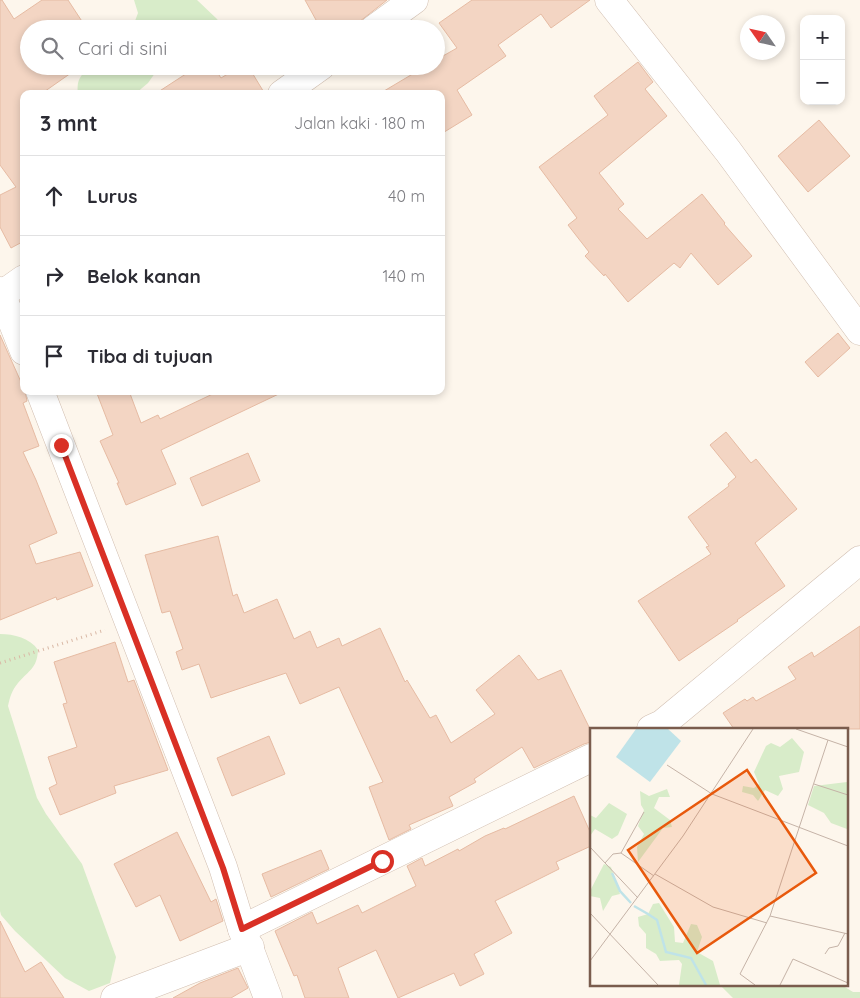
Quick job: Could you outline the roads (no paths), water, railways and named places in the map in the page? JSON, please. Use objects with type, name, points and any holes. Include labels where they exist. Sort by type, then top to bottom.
[{"type":"street","points":[[386,20],[414,0]]},
{"type":"street","points":[[609,0],[728,151],[860,331]]},
{"type":"street","points":[[288,90],[308,75]]},
{"type":"street","points":[[20,282],[1,294],[20,340]]},
{"type":"street","points":[[42,395],[223,868],[268,998]]},
{"type":"street","points":[[653,728],[662,724],[860,560]]},
{"type":"street","points":[[115,998],[246,938],[590,759]]}]
